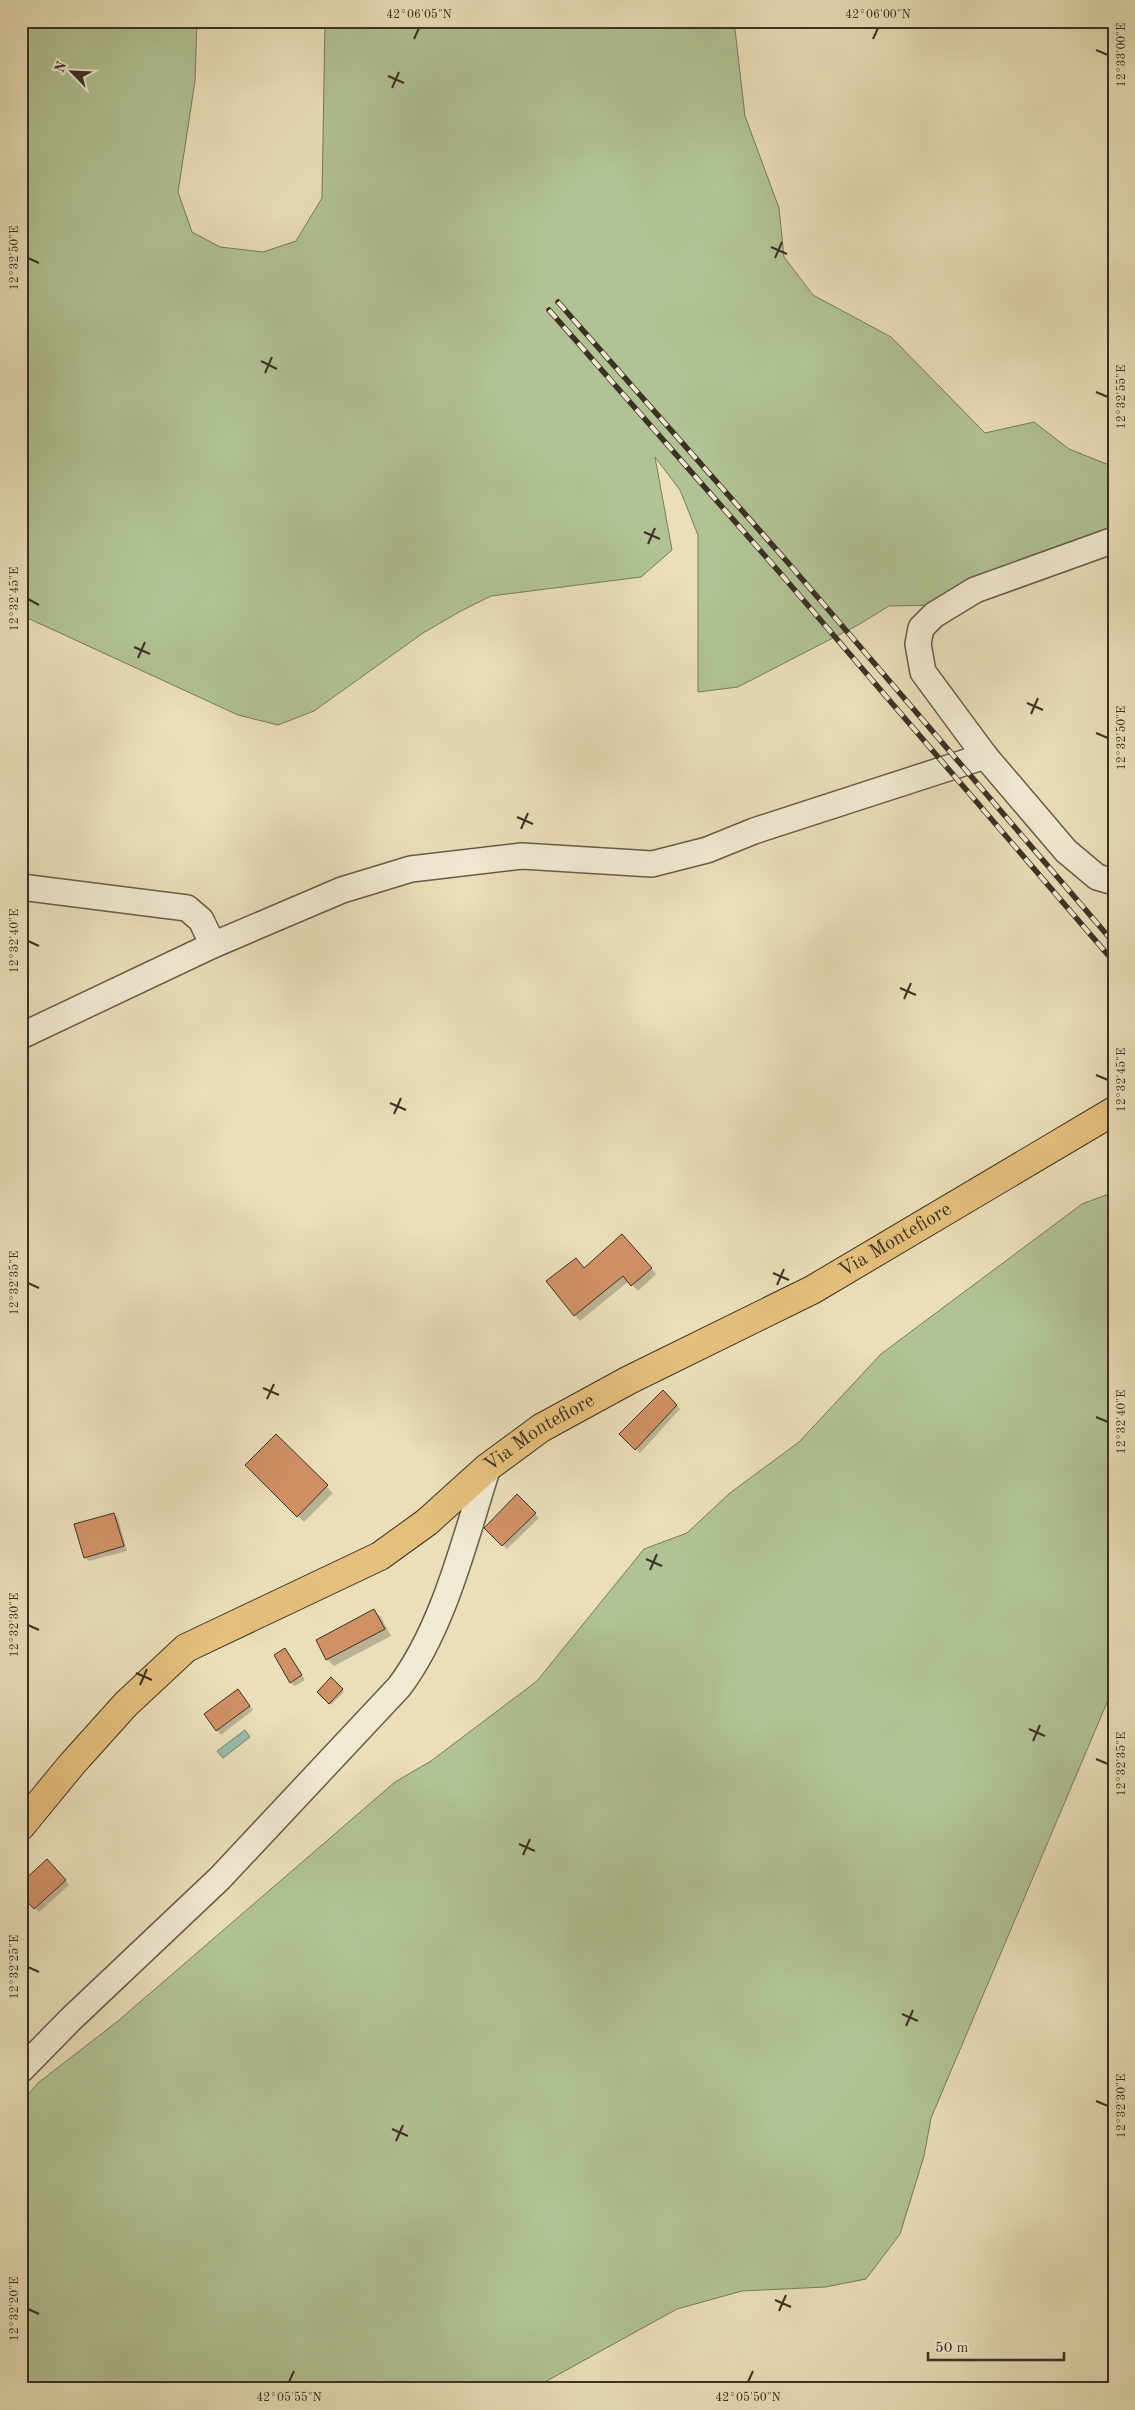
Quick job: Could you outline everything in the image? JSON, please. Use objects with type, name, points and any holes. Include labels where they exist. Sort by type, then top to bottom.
[{"type":"main road","name":"Via Montefiore","points":[[21,1826],[72,1764],[126,1704],[186,1648],[380,1556],[427,1522],[488,1467],[515,1446],[567,1413],[812,1290],[1114,1111]]},
{"type":"street","points":[[1114,540],[975,590],[934,615],[921,628],[918,644],[923,672],[985,756],[1066,851],[1097,877],[1114,882]]},
{"type":"street","points":[[21,1036],[213,945],[342,890],[411,869],[522,856],[652,864],[707,850],[754,831],[985,756]]},
{"type":"street","points":[[21,887],[187,908],[202,920],[213,945]]},
{"type":"street","points":[[21,2070],[71,2019],[220,1878],[399,1687],[415,1664],[436,1624],[488,1467]]},
{"type":"shaded area","points":[[21,21],[197,21],[195,81],[178,192],[192,232],[220,247],[263,252],[296,241],[322,198],[325,21],[734,21],[745,116],[779,208],[784,257],[813,295],[891,337],[985,433],[1034,422],[1069,449],[1114,467],[1114,529],[940,605],[889,606],[858,625],[738,687],[698,692],[698,535],[680,490],[655,457],[672,550],[641,577],[491,596],[423,633],[314,711],[278,725],[238,715],[21,615]]},
{"type":"shaded area","points":[[1114,1192],[1114,1686],[931,2118],[924,2156],[900,2234],[866,2279],[825,2287],[742,2291],[677,2309],[532,2389],[21,2389],[21,2103],[38,2083],[118,2021],[395,1782],[431,1761],[537,1681],[644,1549],[687,1533],[730,1493],[799,1442],[881,1354],[1082,1204]]},
{"type":"shaded area","points":[[245,1730],[250,1737],[223,1758],[217,1751]]},
{"type":"building","points":[[622,1234],[652,1268],[631,1286],[623,1276],[574,1316],[546,1281],[576,1258],[584,1268]]},
{"type":"building","points":[[663,1390],[677,1405],[635,1450],[619,1434]]},
{"type":"building","points":[[276,1434],[328,1485],[297,1517],[245,1465]]},
{"type":"building","points":[[517,1494],[536,1513],[502,1546],[484,1528]]},
{"type":"building","points":[[114,1513],[124,1546],[84,1558],[74,1524]]},
{"type":"building","points":[[374,1609],[385,1629],[326,1660],[316,1640]]},
{"type":"building","points":[[285,1648],[302,1675],[290,1683],[274,1655]]},
{"type":"building","points":[[331,1677],[343,1689],[329,1704],[317,1692]]},
{"type":"building","points":[[238,1689],[250,1706],[216,1731],[204,1714]]},
{"type":"building","points":[[47,1859],[66,1880],[34,1909],[21,1895],[21,1883]]},
{"type":"railway","points":[[558,302],[790,565],[1114,943]]},
{"type":"railway","points":[[549,310],[781,574],[1114,962]]}]
